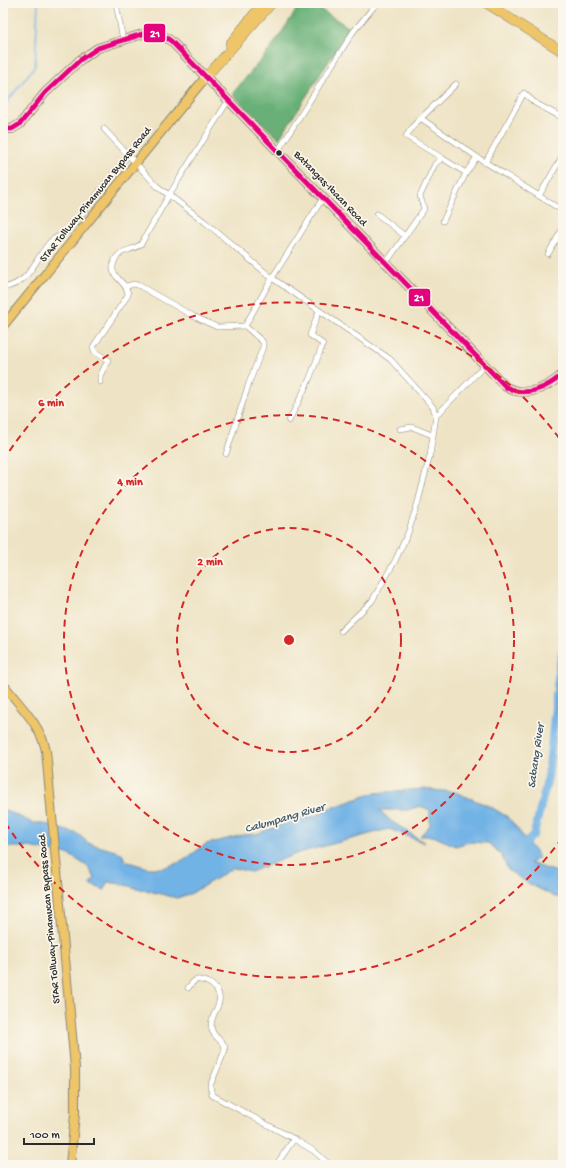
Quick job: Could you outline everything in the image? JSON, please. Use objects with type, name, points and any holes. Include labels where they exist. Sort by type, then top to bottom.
[{"type":"highway","points":[[205,78],[240,30],[263,3]]},
{"type":"highway","points":[[205,78],[272,3]]},
{"type":"highway","points":[[486,3],[563,52]]},
{"type":"highway","points":[[494,3],[563,47]]},
{"type":"main road","name":"Batangas-Ibaan Road","points":[[3,128],[12,129],[20,124],[45,93],[85,57],[98,48],[149,32],[161,34],[171,41],[205,78],[506,387],[518,392],[542,388],[563,374]]},
{"type":"main road","name":"STAR Tollway-Pinamucan Bypass Road","points":[[3,326],[205,78]]},
{"type":"main road","name":"STAR Tollway-Pinamucan Bypass Road","points":[[3,684],[38,728],[44,740],[75,1068],[75,1114],[70,1165]]},
{"type":"street","points":[[116,3],[123,40]]},
{"type":"street","points":[[278,152],[353,32],[377,3]]},
{"type":"street","points":[[456,84],[406,136],[466,173]]},
{"type":"street","points":[[485,163],[524,93],[535,102],[563,118]]},
{"type":"street","points":[[100,382],[100,376],[108,360],[95,352],[93,347],[127,298],[127,286],[115,275],[113,265],[115,260],[125,250],[138,247],[141,244],[169,195],[228,101]]},
{"type":"street","points":[[422,119],[485,163],[563,210]]},
{"type":"street","points":[[104,129],[135,164],[169,195],[272,278],[390,359],[433,407],[436,416],[430,455],[416,508],[398,554],[372,600],[341,631]]},
{"type":"street","points":[[3,288],[18,283],[27,277],[47,246],[56,237],[69,231],[128,155]]},
{"type":"street","points":[[539,196],[563,155]]},
{"type":"street","points":[[443,221],[466,173],[477,157]]},
{"type":"street","points":[[386,263],[424,209],[420,196],[427,178],[435,164],[442,158]]},
{"type":"street","points":[[244,326],[272,278],[323,198]]},
{"type":"street","points":[[377,214],[405,236]]},
{"type":"street","points":[[548,254],[563,228]]},
{"type":"street","points":[[127,286],[134,284],[140,286],[193,316],[219,328],[233,325],[244,326],[263,342],[264,347],[249,383],[226,454]]},
{"type":"street","points":[[289,421],[309,380],[323,344],[310,335],[319,311]]},
{"type":"street","points":[[436,416],[485,365]]},
{"type":"street","points":[[400,428],[412,427],[432,435]]},
{"type":"street","points":[[188,988],[192,982],[197,979],[206,980],[212,984],[220,995],[220,1002],[211,1024],[212,1030],[225,1046],[225,1050],[210,1086],[212,1095],[294,1139],[314,1151],[330,1165]]},
{"type":"street","points":[[276,1165],[294,1139]]},
{"type":"green space","points":[[301,3],[310,3],[350,28],[279,139],[232,94],[272,47]]},
{"type":"water","points":[[423,789],[455,792],[491,807],[509,818],[539,857],[530,863],[563,874],[563,897],[555,897],[526,882],[508,870],[501,854],[488,843],[468,842],[456,846],[433,836],[420,836],[430,825],[430,810],[420,806],[408,810],[379,810],[391,821],[425,843],[389,829],[298,853],[251,872],[233,868],[192,893],[177,898],[107,882],[105,890],[89,884],[95,878],[87,866],[68,854],[29,847],[3,847],[3,809],[33,823],[41,823],[78,834],[88,843],[122,853],[125,861],[148,868],[163,868],[183,861],[206,844],[243,835],[256,834],[307,816],[315,816],[328,809],[374,793]]},
{"type":"waterway","points":[[3,107],[35,66],[38,3]]},
{"type":"waterway","name":"Sabang River","points":[[520,849],[534,834],[548,777],[559,668],[563,649]]},
{"type":"transit line","name":"21","points":[[3,129],[12,129],[20,124],[45,93],[80,60],[98,48],[149,32],[161,34],[171,41],[506,387],[521,392],[536,390],[557,379],[563,374]]},
{"type":"water label","name":"Calumpang River","points":[[285,819]]}]
